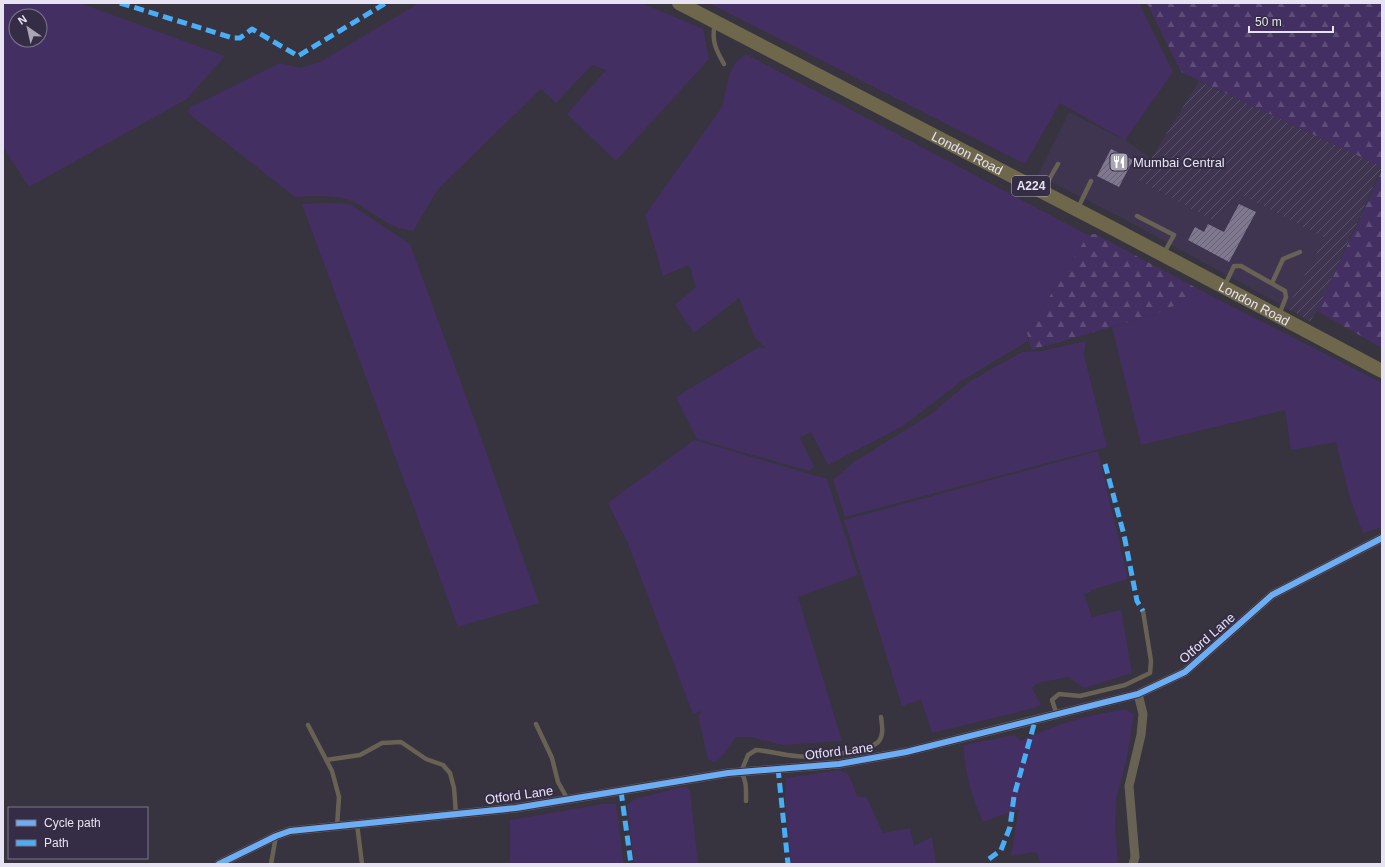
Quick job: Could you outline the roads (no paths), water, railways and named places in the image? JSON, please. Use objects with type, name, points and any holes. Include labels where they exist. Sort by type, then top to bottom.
[{"type":"main road","name":"London Road","points":[[679,3],[1224,286],[1382,371]]},
{"type":"street","name":"Otford Lane","points":[[219,864],[251,847],[290,831],[516,808],[741,772],[840,764],[906,752],[1057,716],[1138,694],[1185,672],[1272,595],[1382,538]]},
{"type":"street","points":[[1133,864],[1135,857],[1129,786],[1141,735],[1143,714],[1138,694]]},
{"type":"lane","points":[[716,22],[712,36],[715,48],[724,64]]},
{"type":"lane","points":[[1042,191],[1058,164]]},
{"type":"lane","points":[[1077,210],[1091,181]]},
{"type":"lane","points":[[1137,216],[1174,235],[1164,255]]},
{"type":"lane","points":[[1272,283],[1283,259],[1300,252]]},
{"type":"lane","points":[[1224,286],[1234,266],[1238,266],[1272,283],[1285,291],[1286,294],[1279,315]]},
{"type":"lane","points":[[1057,716],[1052,700],[1059,694],[1080,696],[1125,685],[1150,673],[1151,661],[1142,611]]},
{"type":"lane","points":[[746,801],[745,777],[741,772],[748,755],[756,750],[797,756],[838,753],[871,746],[879,741],[883,732],[881,717]]},
{"type":"lane","points":[[536,724],[552,758],[558,782],[568,800]]},
{"type":"lane","points":[[308,725],[332,771],[339,796],[337,826]]},
{"type":"lane","points":[[326,760],[360,755],[382,743],[401,742],[426,759],[443,765],[450,773],[454,788],[456,814]]},
{"type":"lane","points":[[357,824],[362,864]]},
{"type":"lane","points":[[271,864],[276,836]]},
{"type":"place","name":"Mumbai Central","points":[[1119,162]]}]
